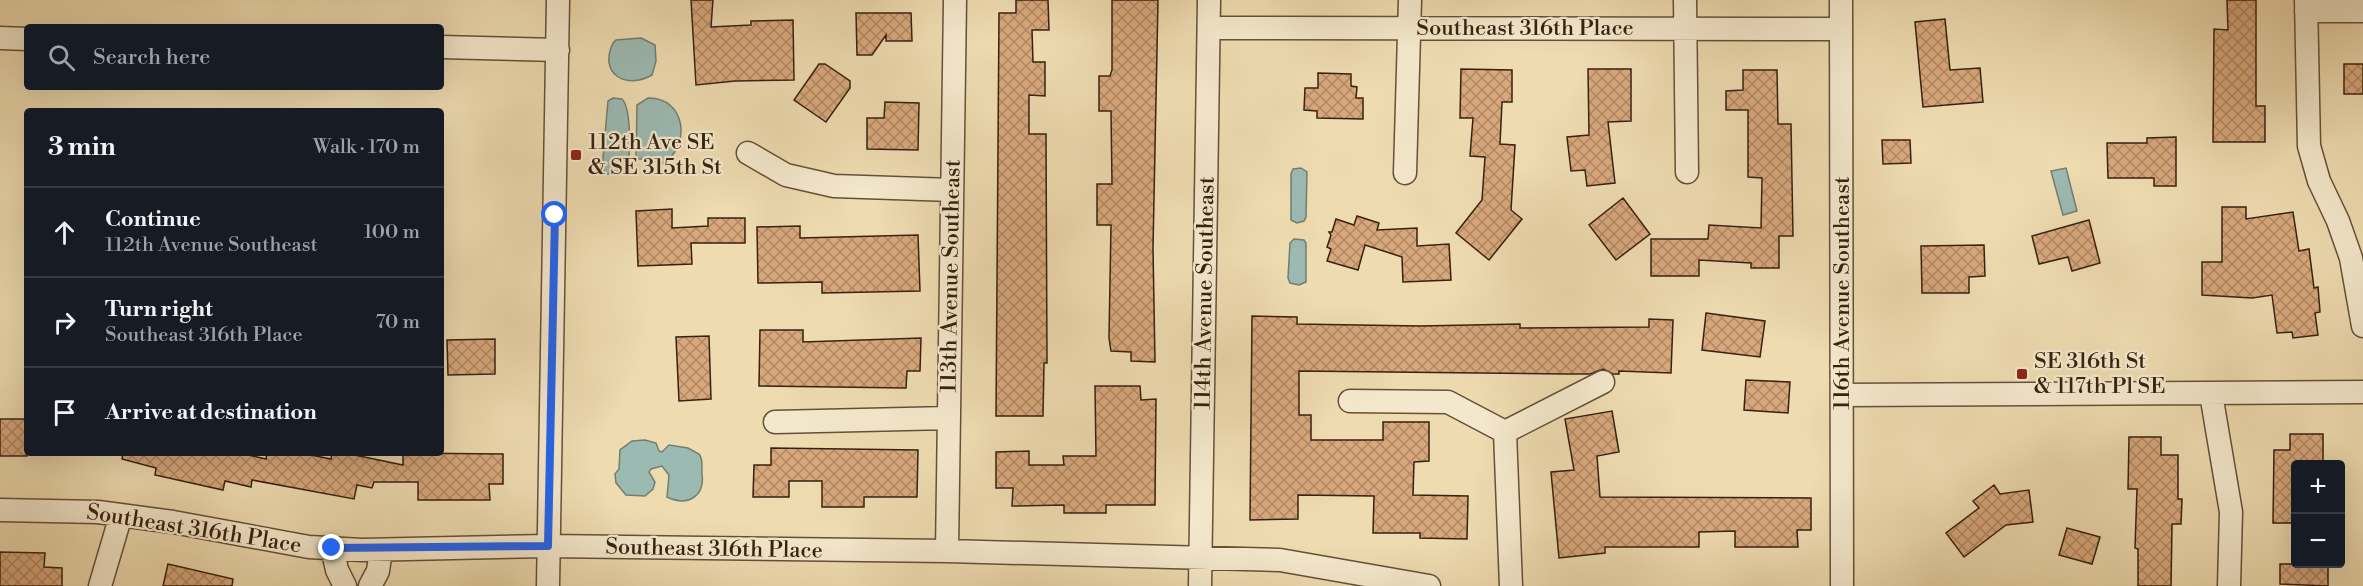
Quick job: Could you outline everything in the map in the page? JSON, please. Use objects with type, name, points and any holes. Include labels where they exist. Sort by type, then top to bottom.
[{"type":"street","points":[[548,586],[558,0]]},
{"type":"street","name":"113th Avenue Southeast","points":[[947,551],[955,0]]},
{"type":"street","name":"114th Avenue Southeast","points":[[1200,586],[1209,0]]},
{"type":"street","points":[[1405,173],[1410,0]]},
{"type":"street","points":[[1685,0],[1687,172]]},
{"type":"street","name":"116th Avenue Southeast","points":[[1841,0],[1842,586]]},
{"type":"street","points":[[2363,11],[2306,5],[2309,146],[2319,181],[2338,221],[2351,258],[2363,326]]},
{"type":"street","name":"Southeast 316th Place","points":[[1209,28],[1841,29]]},
{"type":"street","points":[[0,38],[24,39]]},
{"type":"street","points":[[444,48],[558,50]]},
{"type":"street","points":[[748,153],[786,175],[834,186],[952,190]]},
{"type":"street","points":[[1505,432],[1603,382]]},
{"type":"street","points":[[1842,395],[2363,392]]},
{"type":"street","points":[[2211,393],[2230,512],[2229,586]]},
{"type":"street","points":[[1350,401],[1448,402],[1505,432]]},
{"type":"street","points":[[775,422],[949,418]]},
{"type":"street","points":[[1505,432],[1511,586]]},
{"type":"street","name":"Southeast 316th Place","points":[[0,510],[58,509],[120,515],[173,522],[258,539],[332,548],[548,546],[947,551],[1200,560],[1280,560],[1429,586]]},
{"type":"street","points":[[100,586],[120,515]]},
{"type":"street","points":[[332,548],[337,570],[345,586]]},
{"type":"street","points":[[370,586],[378,571],[381,549]]},
{"type":"water","points":[[641,38],[655,45],[656,61],[652,75],[633,81],[624,80],[612,71],[609,63],[613,43],[616,40]]},
{"type":"water","points":[[613,98],[622,99],[625,104],[630,135],[629,158],[625,172],[607,174],[602,169],[608,101]]},
{"type":"water","points":[[648,98],[661,100],[670,106],[677,114],[680,124],[681,135],[678,146],[672,156],[662,164],[658,164],[654,159],[637,159],[636,156],[637,105]]},
{"type":"water","points":[[1301,168],[1307,172],[1306,217],[1304,221],[1297,223],[1291,220],[1291,174],[1293,169]]},
{"type":"water","points":[[2066,168],[2077,211],[2063,215],[2051,171]]},
{"type":"water","points":[[1294,239],[1304,240],[1306,243],[1306,282],[1299,285],[1290,283],[1288,278],[1290,243]]},
{"type":"water","points":[[645,440],[656,443],[659,451],[662,452],[669,445],[688,448],[699,454],[702,461],[702,482],[694,498],[682,501],[667,497],[669,475],[662,466],[651,469],[649,472],[655,482],[653,489],[645,496],[626,495],[616,483],[615,474],[619,469],[620,450],[632,441]]},
{"type":"building","points":[[691,0],[713,0],[711,27],[751,25],[751,21],[793,20],[794,80],[735,81],[696,85]]},
{"type":"building","points":[[1016,0],[1048,0],[1049,30],[1032,30],[1033,62],[1045,62],[1045,96],[1029,95],[1029,134],[1046,134],[1047,363],[1044,363],[1043,416],[996,416],[999,13],[1016,13]]},
{"type":"building","points":[[1112,0],[1158,0],[1153,248],[1155,362],[1131,361],[1131,352],[1111,351],[1109,338],[1111,225],[1097,225],[1097,184],[1112,184],[1111,111],[1099,111],[1099,76],[1110,76],[1112,70]]},
{"type":"building","points":[[2227,0],[2256,0],[2256,106],[2265,106],[2265,142],[2213,142],[2214,29],[2228,30]]},
{"type":"building","points":[[856,13],[911,13],[912,41],[886,41],[886,35],[872,55],[857,55]]},
{"type":"building","points":[[1945,19],[1950,70],[1980,68],[1983,102],[1923,107],[1915,22]]},
{"type":"building","points":[[819,64],[825,64],[850,81],[850,88],[826,122],[794,100]]},
{"type":"building","points":[[2344,64],[2363,64],[2363,94],[2344,94]]},
{"type":"building","points":[[1461,69],[1512,70],[1512,102],[1502,102],[1500,144],[1515,145],[1511,210],[1522,219],[1489,260],[1456,233],[1482,200],[1485,157],[1470,156],[1473,118],[1460,118]]},
{"type":"building","points":[[1588,69],[1631,69],[1631,121],[1608,122],[1615,183],[1587,186],[1585,170],[1571,171],[1567,137],[1589,135]]},
{"type":"building","points":[[1743,70],[1777,70],[1778,124],[1791,124],[1793,236],[1779,236],[1779,268],[1751,268],[1751,263],[1699,260],[1699,276],[1651,276],[1651,239],[1708,239],[1709,225],[1761,228],[1762,178],[1748,177],[1748,110],[1726,110],[1726,91],[1743,90]]},
{"type":"building","points":[[1318,73],[1351,74],[1351,86],[1357,87],[1356,98],[1363,98],[1363,119],[1317,118],[1317,111],[1304,110],[1305,88],[1318,88]]},
{"type":"building","points":[[885,102],[919,103],[918,150],[867,149],[867,118],[884,118]]},
{"type":"building","points":[[2176,137],[2176,186],[2154,186],[2154,178],[2108,178],[2107,143],[2147,143],[2147,138]]},
{"type":"building","points":[[1882,140],[1910,140],[1911,163],[1883,164]]},
{"type":"building","points":[[1623,198],[1650,234],[1616,260],[1589,225]]},
{"type":"building","points":[[2222,207],[2246,207],[2246,219],[2293,212],[2299,251],[2309,249],[2314,288],[2318,287],[2320,312],[2315,313],[2318,335],[2293,338],[2292,332],[2277,333],[2272,295],[2252,298],[2202,295],[2202,262],[2222,262]]},
{"type":"building","points":[[672,209],[672,228],[708,226],[708,218],[745,218],[745,243],[691,243],[692,264],[638,266],[636,211]]},
{"type":"building","points":[[1357,216],[1379,223],[1377,230],[1417,228],[1417,246],[1449,244],[1451,280],[1403,282],[1402,257],[1365,245],[1358,270],[1327,261],[1331,249],[1327,247],[1331,235],[1329,232],[1332,232],[1336,219],[1354,225]]},
{"type":"building","points":[[2089,220],[2100,263],[2072,271],[2068,257],[2039,264],[2032,236]]},
{"type":"building","points":[[800,226],[800,238],[918,235],[920,291],[822,293],[822,282],[758,283],[757,227]]},
{"type":"building","points":[[1984,245],[1985,276],[1969,277],[1969,293],[1922,293],[1921,246]]},
{"type":"building","points":[[1706,313],[1765,321],[1760,357],[1702,350]]},
{"type":"building","points":[[1252,316],[1297,317],[1297,324],[1420,326],[1520,324],[1520,328],[1649,327],[1649,319],[1673,320],[1671,373],[1619,371],[1619,374],[1613,374],[1603,369],[1590,374],[1299,371],[1299,415],[1311,415],[1311,440],[1383,440],[1383,422],[1429,422],[1429,461],[1414,462],[1413,495],[1468,496],[1467,539],[1420,538],[1420,533],[1373,533],[1374,496],[1298,495],[1298,519],[1250,520]]},
{"type":"building","points":[[760,330],[803,330],[803,342],[921,338],[920,371],[907,371],[906,388],[759,386]]},
{"type":"building","points":[[709,336],[711,399],[679,401],[676,337]]},
{"type":"building","points":[[495,339],[495,374],[448,375],[447,340]]},
{"type":"building","points":[[1746,380],[1790,382],[1788,413],[1744,410]]},
{"type":"building","points":[[1095,386],[1140,386],[1141,400],[1156,399],[1155,505],[1106,505],[1106,513],[1064,513],[1064,505],[1012,506],[1013,488],[996,488],[996,452],[1029,451],[1029,465],[1064,465],[1063,456],[1096,456]]},
{"type":"building","points":[[1612,411],[1619,452],[1597,456],[1600,497],[1811,498],[1811,530],[1797,530],[1798,547],[1735,547],[1735,531],[1699,532],[1699,547],[1605,547],[1605,553],[1559,558],[1551,472],[1574,470],[1565,419]]},
{"type":"building","points":[[0,419],[24,419],[24,456],[0,456]]},
{"type":"building","points":[[2290,434],[2323,434],[2323,460],[2291,460],[2291,523],[2273,523],[2274,450],[2290,450]]},
{"type":"building","points":[[2129,437],[2161,437],[2161,455],[2178,455],[2178,499],[2182,499],[2181,524],[2172,524],[2171,586],[2138,586],[2138,549],[2135,548],[2137,489],[2128,489]]},
{"type":"building","points":[[771,448],[918,450],[917,497],[864,497],[864,507],[822,507],[822,481],[789,481],[789,497],[753,497],[754,465],[771,465]]},
{"type":"building","points":[[503,454],[503,484],[489,484],[490,500],[418,500],[418,482],[374,482],[372,488],[357,485],[354,499],[252,480],[251,487],[225,481],[223,490],[155,475],[156,468],[122,459],[122,456],[253,456],[266,459],[266,456],[316,456],[331,459],[332,456],[360,456],[403,465],[403,456]]},
{"type":"building","points":[[1994,485],[2000,494],[2029,490],[2033,522],[2006,525],[1964,557],[1946,533],[1979,508],[1973,501]]},
{"type":"building","points":[[2067,528],[2100,537],[2092,564],[2059,555]]},
{"type":"building","points":[[0,552],[45,553],[44,567],[62,568],[62,586],[0,586]]},
{"type":"building","points":[[168,564],[233,579],[232,586],[163,586]]},
{"type":"building","points":[[2280,564],[2291,564],[2291,568],[2328,568],[2328,586],[2280,584]]},
{"type":"place","name":"112th Ave SE & SE 315th St","points":[[576,155]]},
{"type":"place","name":"SE 316th St & 117th Pl SE","points":[[2022,374]]},
{"type":"route","points":[[332,548],[362,550],[548,546],[555,215]]}]
